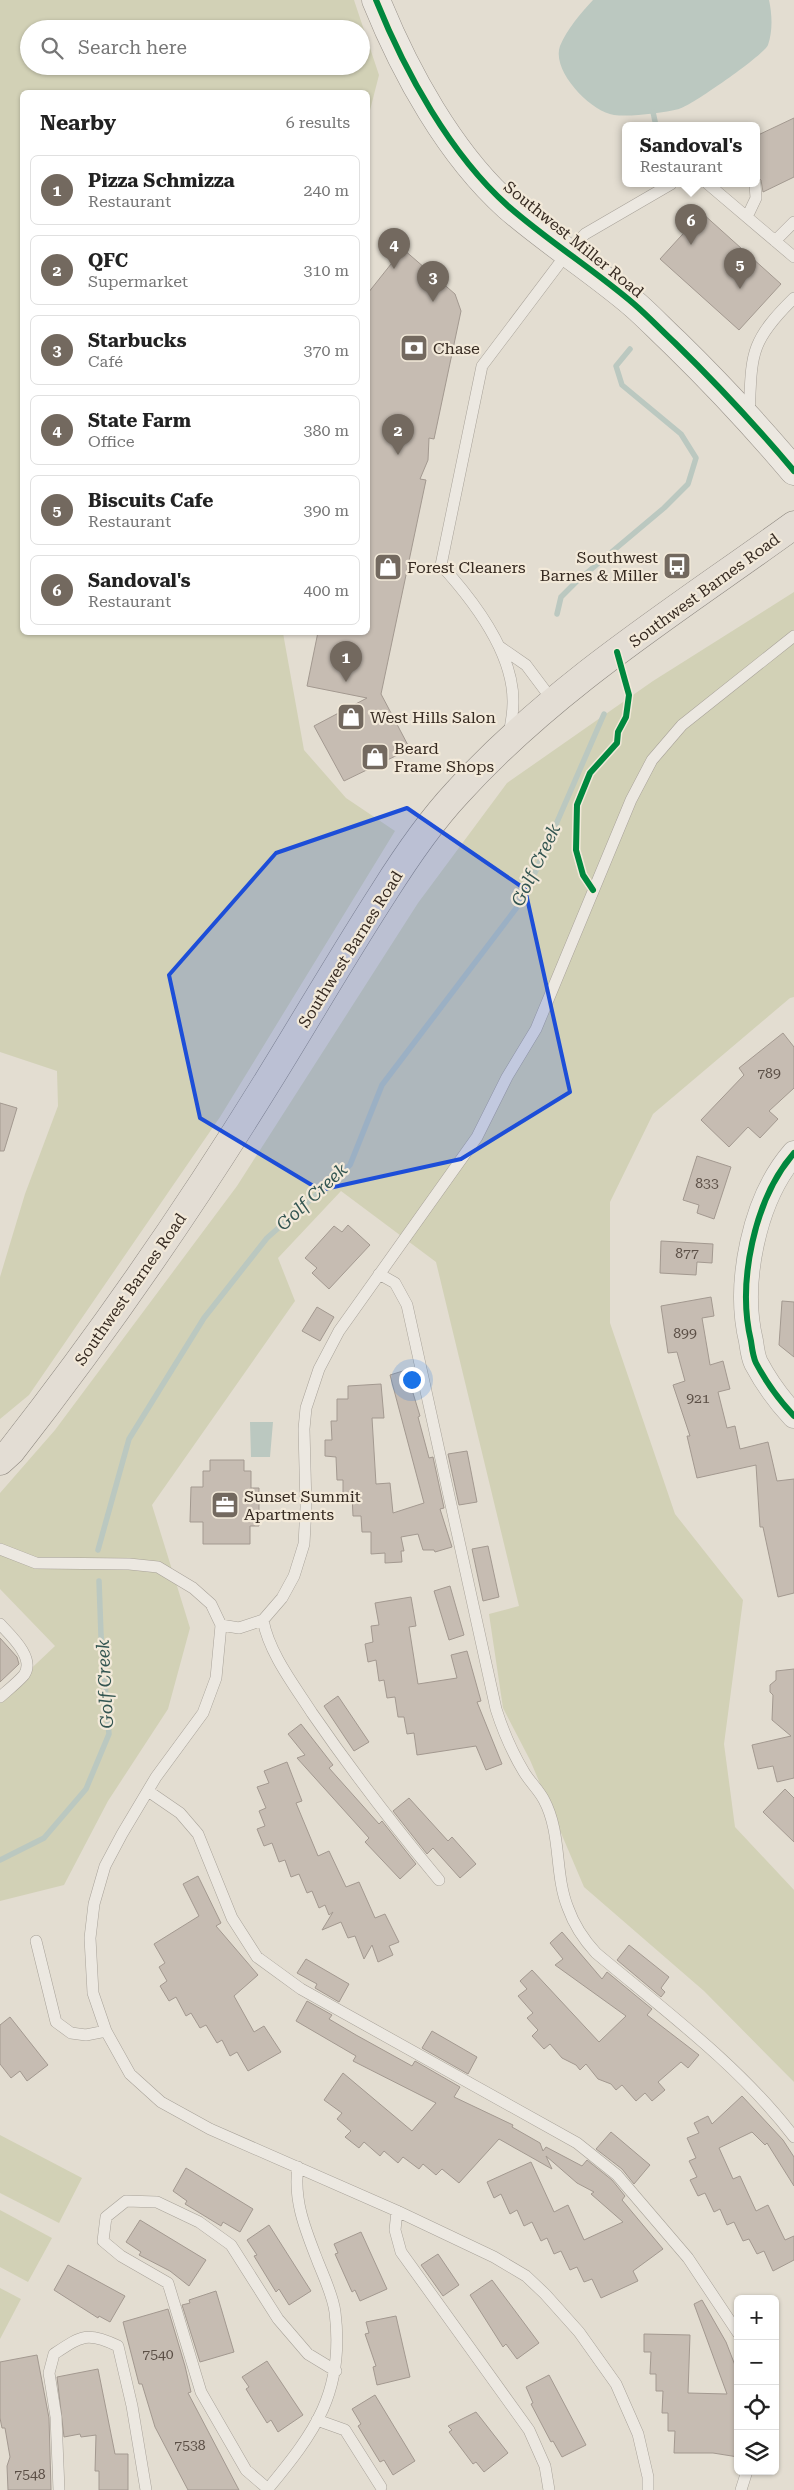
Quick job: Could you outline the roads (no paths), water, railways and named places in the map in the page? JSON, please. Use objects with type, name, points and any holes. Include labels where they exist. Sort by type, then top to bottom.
[{"type":"main road","name":"Southwest Miller Road","points":[[376,0],[390,33],[440,125],[498,196],[635,304],[749,417],[794,470]]},
{"type":"main road","name":"Southwest Barnes Road","points":[[0,1461],[11,1451],[110,1322],[182,1216],[413,847],[456,793],[508,740],[553,701],[631,640],[794,525]]},
{"type":"street","points":[[794,1153],[771,1189],[756,1228],[746,1274],[746,1320],[756,1362],[781,1402],[794,1416]]},
{"type":"lane","points":[[508,740],[513,703],[509,674],[500,647],[460,587],[441,565],[482,366],[568,252],[584,234],[666,187]]},
{"type":"lane","points":[[712,187],[794,257]]},
{"type":"lane","points":[[747,217],[756,198],[755,187]]},
{"type":"lane","points":[[775,241],[794,222]]},
{"type":"lane","points":[[749,417],[752,358],[755,349],[771,320],[794,298]]},
{"type":"lane","points":[[220,1625],[239,1628],[263,1620],[282,1598],[290,1584],[304,1544],[306,1507],[304,1429],[306,1408],[319,1369],[339,1331],[477,1137],[507,1077],[536,1029],[631,800],[652,760],[682,725],[794,636]]},
{"type":"lane","points":[[500,647],[526,665],[553,701]]},
{"type":"lane","points":[[380,1274],[395,1283],[407,1305],[496,1709],[512,1752],[525,1774],[544,1799],[550,1813],[555,1830],[568,1907],[583,1938],[596,1953],[706,2044],[780,2119],[794,2137]]},
{"type":"lane","points":[[0,1550],[36,1563],[129,1564],[158,1567],[193,1588],[211,1604],[220,1625],[216,1678],[203,1713],[148,1791],[104,1866],[94,1904],[90,1938],[93,1993],[106,2031],[130,2074],[161,2102],[210,2129],[397,2211],[494,2257],[526,2276],[545,2294],[597,2356],[616,2384],[638,2434],[648,2477],[648,2490]]},
{"type":"lane","points":[[263,1620],[266,1635],[303,1699],[350,1769],[439,1880]]},
{"type":"lane","points":[[0,1624],[25,1654],[27,1664],[25,1673],[0,1697]]},
{"type":"lane","points":[[148,1791],[180,1813],[198,1834],[232,1918],[258,1957],[301,1989],[577,2144],[617,2176],[681,2251],[734,2327]]},
{"type":"lane","points":[[36,1941],[56,2022],[71,2033],[86,2035],[106,2031]]},
{"type":"lane","points":[[298,2167],[296,2182],[297,2201],[335,2311],[336,2371],[327,2402],[317,2420],[292,2459],[267,2489],[246,2470],[200,2392],[168,2283],[121,2256],[103,2242],[106,2217],[126,2201],[157,2202],[199,2222],[231,2245],[278,2319],[308,2354],[336,2371]]},
{"type":"lane","points":[[397,2211],[395,2230],[401,2252],[529,2430],[545,2466],[549,2490]]},
{"type":"lane","points":[[59,2490],[56,2416],[49,2374],[54,2354],[75,2340],[98,2336],[118,2346],[132,2406],[146,2490]]},
{"type":"lane","points":[[317,2420],[346,2430],[381,2488]]},
{"type":"lane","points":[[741,2490],[745,2475]]},
{"type":"waterway","name":"Golf Creek","points":[[653,112],[655,122]]},
{"type":"waterway","name":"Golf Creek","points":[[557,614],[561,597],[576,582],[664,508],[688,484],[696,458],[681,434],[622,385],[616,366],[630,349]]},
{"type":"waterway","name":"Golf Creek","points":[[98,1550],[129,1439],[204,1318],[267,1238],[350,1165],[382,1085],[524,898],[604,714]]},
{"type":"waterway","name":"Golf Creek","points":[[0,1860],[44,1838],[86,1789],[109,1734],[101,1635],[99,1581]]},
{"type":"place","name":"Sandoval's","points":[[691,245]]},
{"type":"place","name":"State Farm","points":[[394,269]]},
{"type":"place","name":"Biscuits Cafe","points":[[740,289]]},
{"type":"place","name":"Starbucks","points":[[433,302]]},
{"type":"place","name":"Chase","points":[[414,348]]},
{"type":"place","name":"QFC","points":[[398,455]]},
{"type":"place","name":"Southwest Barnes & Miller","points":[[677,566]]},
{"type":"place","name":"Forest Cleaners","points":[[388,567]]},
{"type":"place","name":"Pizza Schmizza","points":[[346,682]]},
{"type":"place","name":"West Hills Salon","points":[[351,717]]},
{"type":"place","name":"Beard Frame Shops","points":[[375,757]]},
{"type":"place","name":"Sunset Summit Apartments","points":[[225,1505]]}]
